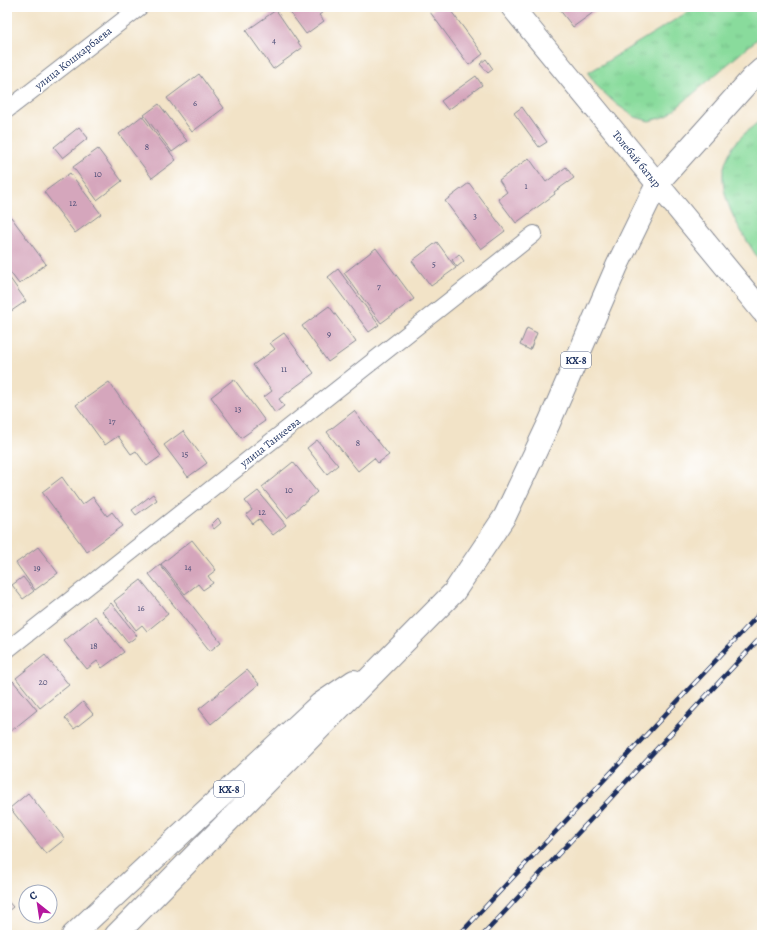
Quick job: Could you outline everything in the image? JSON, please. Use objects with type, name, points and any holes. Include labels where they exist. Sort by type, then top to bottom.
[{"type":"main road","name":"Толебай батыр","points":[[512,7],[762,311]]},
{"type":"main road","name":"КХ-8","points":[[116,935],[395,654],[454,592],[505,516],[549,423],[616,266],[657,184],[752,78],[762,69]]},
{"type":"main road","name":"КХ-8","points":[[73,935],[320,704],[395,654]]},
{"type":"street","name":"улица Кошкарбаева","points":[[7,110],[140,7]]},
{"type":"street","name":"улица Танкеева","points":[[7,650],[534,234]]},
{"type":"green space","points":[[696,7],[762,7],[762,35],[667,116],[649,121],[635,117],[616,104],[598,87],[588,73]]},
{"type":"green space","points":[[762,119],[762,265],[742,233],[730,209],[723,185],[723,172],[728,156],[736,142]]},
{"type":"building","points":[[286,7],[330,7],[319,15],[324,21],[306,34]]},
{"type":"building","points":[[437,7],[448,7],[483,54],[469,65],[430,12]]},
{"type":"building","points":[[563,7],[601,7],[573,27],[559,9]]},
{"type":"building","points":[[276,10],[302,48],[273,69],[246,31]]},
{"type":"building","points":[[486,59],[493,69],[488,73],[480,64]]},
{"type":"building","points":[[199,74],[224,108],[192,132],[167,98]]},
{"type":"building","points":[[476,76],[482,85],[448,110],[441,101]]},
{"type":"building","points":[[159,104],[187,141],[172,152],[144,115]]},
{"type":"building","points":[[522,107],[547,142],[539,147],[514,113]]},
{"type":"building","points":[[142,116],[176,160],[152,178],[119,134]]},
{"type":"building","points":[[79,127],[88,138],[63,158],[54,147]]},
{"type":"building","points":[[98,149],[122,181],[97,200],[73,167]]},
{"type":"building","points":[[529,158],[546,182],[566,167],[574,178],[516,223],[498,199],[507,192],[499,180]]},
{"type":"building","points":[[70,173],[101,214],[75,233],[44,192]]},
{"type":"building","points":[[469,183],[505,231],[481,249],[445,201]]},
{"type":"building","points":[[11,217],[46,264],[19,284],[7,268],[7,220]]},
{"type":"building","points":[[437,242],[456,268],[431,286],[412,261]]},
{"type":"building","points":[[376,248],[414,299],[381,323],[344,273]]},
{"type":"building","points":[[459,254],[464,261],[457,267],[452,260]]},
{"type":"building","points":[[338,269],[379,325],[369,332],[328,277]]},
{"type":"building","points":[[7,274],[26,301],[7,314]]},
{"type":"building","points":[[329,306],[356,342],[328,362],[302,326]]},
{"type":"building","points":[[527,328],[537,333],[530,350],[520,345]]},
{"type":"building","points":[[284,333],[314,373],[279,399],[284,406],[275,413],[264,397],[272,391],[253,365],[275,349],[270,343]]},
{"type":"building","points":[[234,379],[265,421],[241,438],[211,397]]},
{"type":"building","points":[[109,382],[161,456],[147,466],[136,451],[131,454],[118,436],[105,445],[76,405]]},
{"type":"building","points":[[354,411],[389,455],[378,463],[374,458],[358,471],[327,432]]},
{"type":"building","points":[[183,431],[207,463],[188,477],[164,445]]},
{"type":"building","points":[[317,440],[338,465],[327,474],[307,448]]},
{"type":"building","points":[[293,462],[317,492],[287,518],[262,487]]},
{"type":"building","points":[[62,477],[82,505],[93,497],[107,516],[112,512],[123,526],[87,552],[42,492]]},
{"type":"building","points":[[258,491],[286,525],[273,535],[259,519],[253,524],[246,515],[252,510],[245,501]]},
{"type":"building","points":[[153,494],[157,500],[136,515],[132,510]]},
{"type":"building","points":[[218,518],[221,523],[214,529],[211,525]]},
{"type":"building","points":[[192,540],[216,570],[208,576],[213,583],[203,590],[198,584],[185,594],[161,564]]},
{"type":"building","points":[[38,547],[58,573],[35,590],[16,563]]},
{"type":"building","points":[[160,565],[221,642],[210,651],[149,574]]},
{"type":"building","points":[[23,577],[34,591],[23,599],[12,585]]},
{"type":"building","points":[[141,580],[168,614],[147,631],[142,625],[136,630],[114,601]]},
{"type":"building","points":[[7,603],[11,608],[7,611]]},
{"type":"building","points":[[111,603],[137,636],[128,643],[102,611]]},
{"type":"building","points":[[95,616],[124,652],[102,668],[97,661],[87,669],[64,641]]},
{"type":"building","points":[[45,655],[69,685],[40,708],[16,678]]},
{"type":"building","points":[[247,670],[259,684],[211,724],[199,709]]},
{"type":"building","points":[[13,681],[37,710],[11,731],[7,726],[7,686]]},
{"type":"building","points":[[83,702],[93,714],[74,729],[65,718]]},
{"type":"building","points":[[28,793],[65,839],[46,854],[10,808]]},
{"type":"building","points":[[7,900],[13,907],[7,912]]},
{"type":"railway","points":[[459,935],[762,611]]},
{"type":"railway","points":[[483,935],[762,636]]}]
